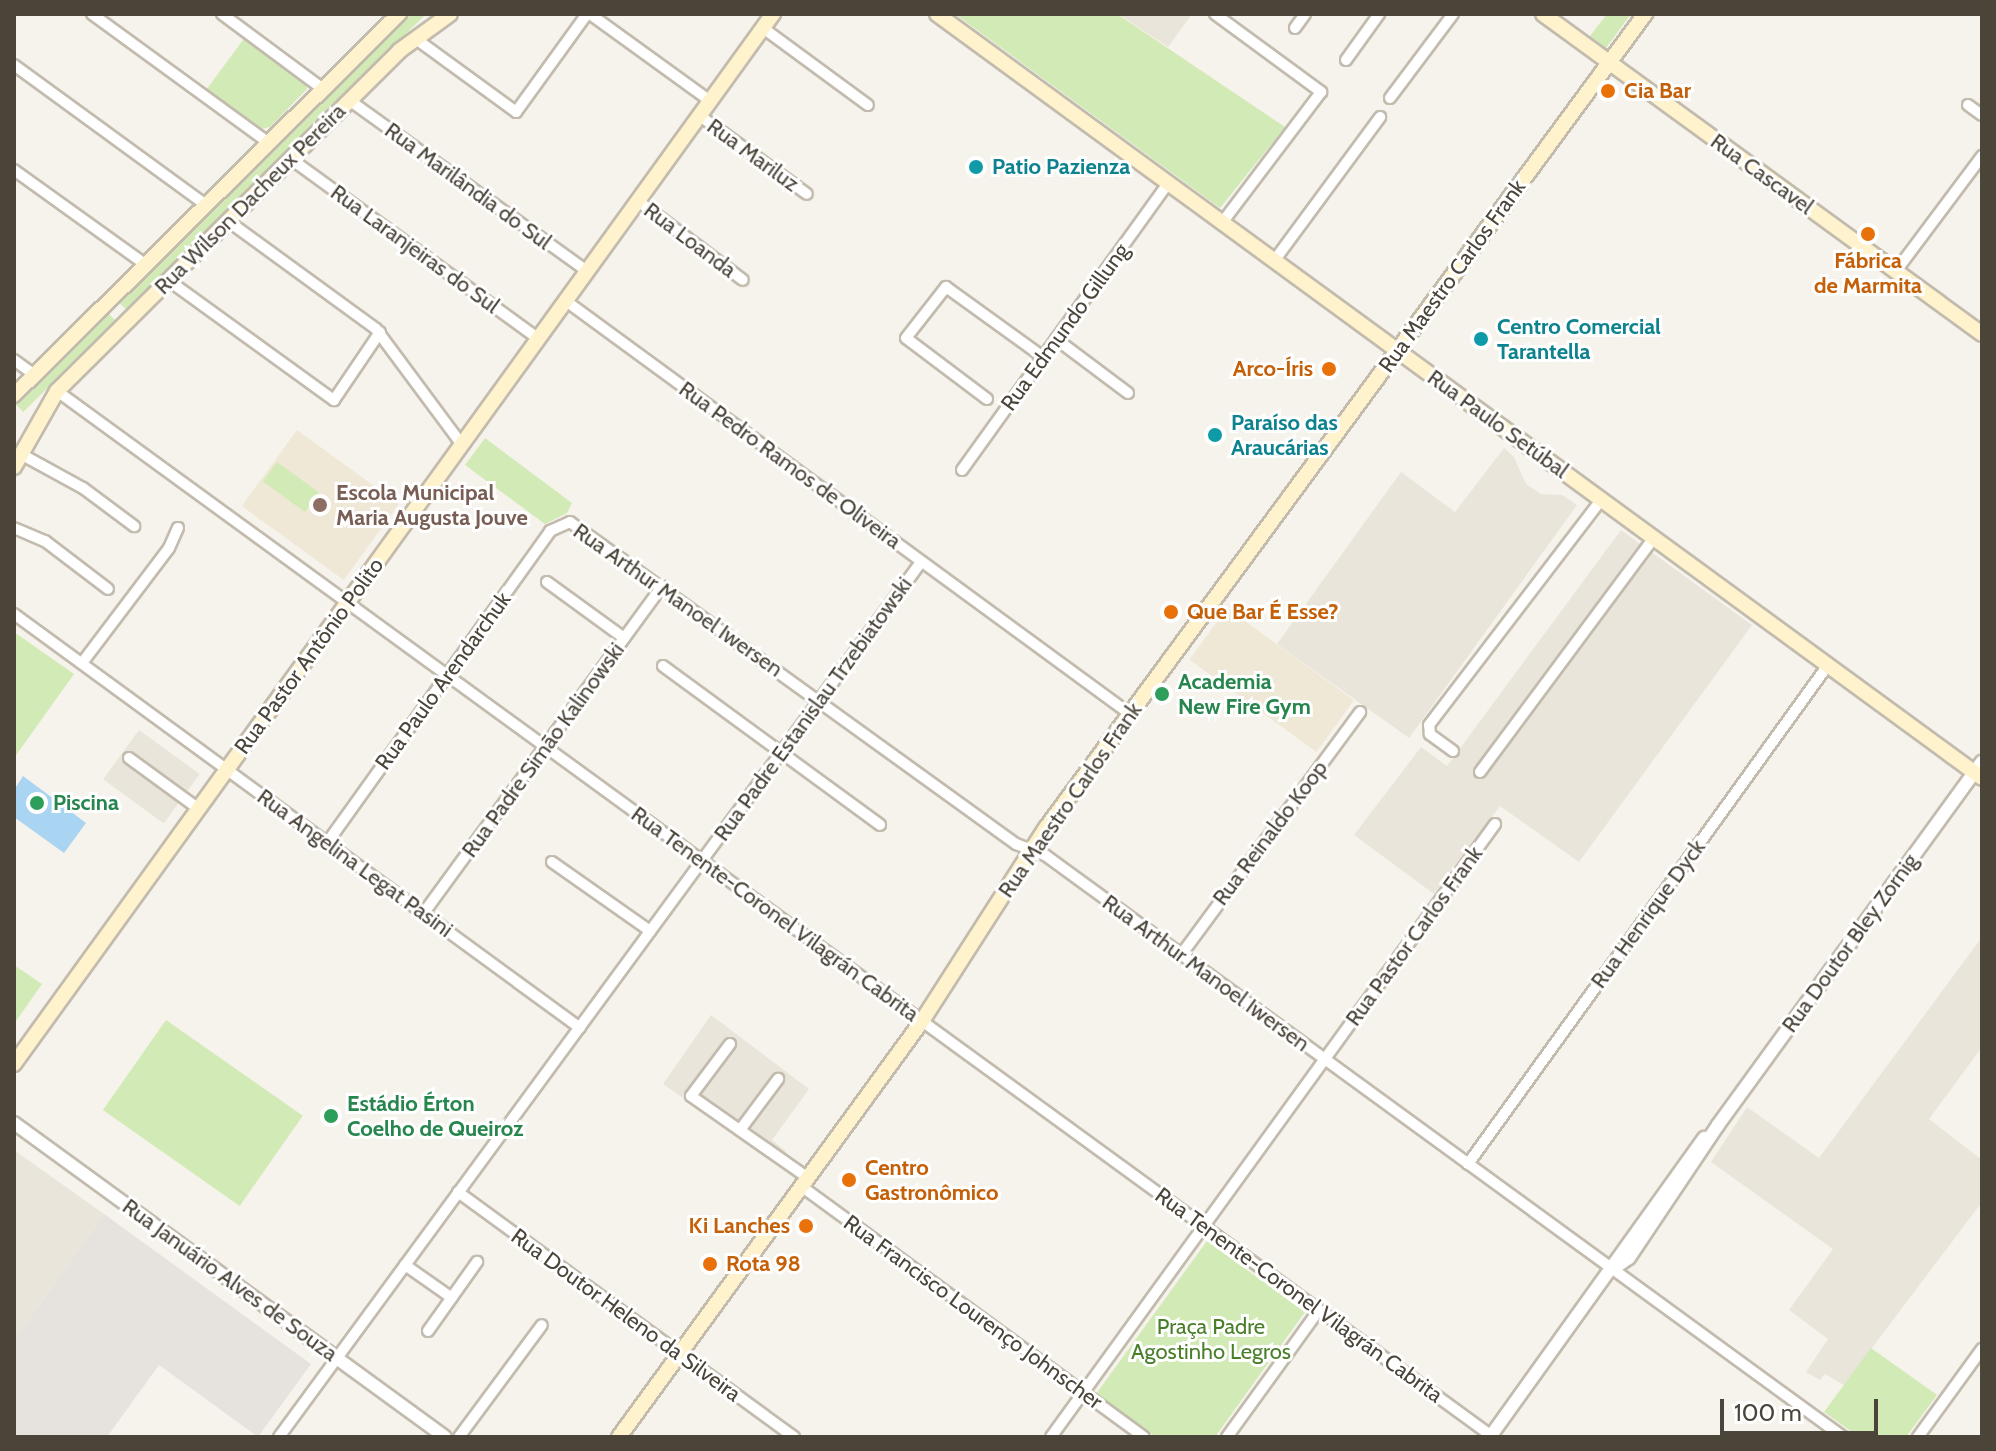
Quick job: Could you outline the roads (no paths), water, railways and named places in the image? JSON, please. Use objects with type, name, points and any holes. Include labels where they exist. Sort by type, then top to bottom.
[{"type":"main road","name":"Rua Wilson Dacheux Pereira","points":[[17,460],[57,391],[349,100],[416,39],[450,14]]},
{"type":"main road","name":"Rua Pastor Antônio Polito","points":[[14,1064],[773,14]]},
{"type":"main road","name":"Rua Paulo Setúbal","points":[[937,14],[1828,665],[1979,771]]},
{"type":"main road","name":"Rua Cascavel","points":[[1543,14],[1982,334]]},
{"type":"main road","name":"Rua Maestro Carlos Frank","points":[[619,1437],[922,1021],[1031,850],[1645,14]]},
{"type":"main road","name":"Rua Wilson Dacheux Pereira","points":[[14,395],[323,89],[390,16]]},
{"type":"main road","points":[[236,175],[237,193],[255,194]]},
{"type":"main road","points":[[105,305],[120,312],[121,327]]},
{"type":"street","points":[[92,14],[269,143]]},
{"type":"street","points":[[222,14],[323,89]]},
{"type":"street","points":[[416,39],[516,112],[588,14],[710,101]]},
{"type":"street","points":[[1215,14],[1321,92],[1222,223]]},
{"type":"street","points":[[1295,28],[1305,14]]},
{"type":"street","points":[[1346,60],[1379,14]]},
{"type":"street","points":[[1390,98],[1453,14]]},
{"type":"street","points":[[763,28],[868,105]]},
{"type":"street","points":[[14,65],[206,205]]},
{"type":"street","name":"Rua Marilândia do Sul","points":[[349,100],[587,271]]},
{"type":"street","points":[[1968,105],[1982,115]]},
{"type":"street","name":"Rua Mariluz","points":[[700,116],[807,194]]},
{"type":"street","points":[[1274,261],[1380,117]]},
{"type":"street","points":[[1896,271],[1982,156]]},
{"type":"street","name":"Rua Laranjeiras do Sul","points":[[291,159],[539,339]]},
{"type":"street","points":[[14,170],[146,265]]},
{"type":"street","name":"Rua Edmundo Gillung","points":[[962,470],[1168,183]]},
{"type":"street","name":"Rua Loanda","points":[[638,201],[743,280]]},
{"type":"street","points":[[228,221],[380,332],[462,445]]},
{"type":"street","points":[[168,280],[334,400],[380,332]]},
{"type":"street","points":[[987,399],[906,338],[946,287],[1043,357]]},
{"type":"street","name":"Rua Pedro Ramos de Oliveira","points":[[566,301],[1130,714]]},
{"type":"street","points":[[1056,339],[1128,393]]},
{"type":"street","points":[[14,360],[35,375]]},
{"type":"street","name":"Rua Tenente-Coronel Vilagrán Cabrita","points":[[57,391],[1491,1437]]},
{"type":"street","points":[[17,460],[83,488],[134,526]]},
{"type":"street","points":[[1453,751],[1430,734],[1429,725],[1601,500]]},
{"type":"street","name":"Rua Arthur Manoel Iwersen","points":[[562,522],[578,525],[1016,844],[1031,850],[1181,955],[1843,1437]]},
{"type":"street","name":"Rua Paulo Arendarchuk","points":[[327,843],[550,531],[562,522]]},
{"type":"street","points":[[14,528],[45,541],[108,589]]},
{"type":"street","points":[[82,663],[169,548],[178,528]]},
{"type":"street","points":[[1480,772],[1654,538]]},
{"type":"street","name":"Rua Padre Estanislau Trzebiatowski","points":[[279,1437],[921,562]]},
{"type":"street","points":[[547,582],[624,638]]},
{"type":"street","name":"Rua Padre Simão Kalinowski","points":[[423,914],[662,586]]},
{"type":"street","name":"Rua Angelina Legat Pasini","points":[[14,614],[580,1028]]},
{"type":"street","name":"Rua Henrique Dyck","points":[[1468,1164],[1828,665]]},
{"type":"street","points":[[663,666],[880,825]]},
{"type":"street","name":"Rua Reinaldo Koop","points":[[1181,955],[1360,712]]},
{"type":"street","points":[[129,758],[199,809]]},
{"type":"street","name":"Rua Doutor Bley Zornig","points":[[1491,1437],[1613,1269],[1629,1258],[1718,1125],[1979,771]]},
{"type":"street","name":"Rua Pastor Carlos Frank","points":[[1051,1437],[1495,824]]},
{"type":"street","points":[[552,862],[650,931]]},
{"type":"street","name":"Rua Francisco Lourenço Johnscher","points":[[730,1044],[691,1096],[1144,1437]]},
{"type":"street","points":[[740,1130],[778,1079]]},
{"type":"street","name":"Rua Januário Alves de Souza","points":[[14,1123],[445,1437]]},
{"type":"street","name":"Rua Doutor Heleno da Silveira","points":[[458,1192],[794,1437]]},
{"type":"street","points":[[428,1331],[477,1262]]},
{"type":"street","points":[[405,1265],[452,1298]]},
{"type":"street","points":[[1227,1437],[1319,1310]]},
{"type":"street","points":[[459,1437],[542,1325]]},
{"type":"street","points":[[1918,1437],[1982,1349]]},
{"type":"water","name":"Piscina","points":[[23,776],[86,823],[64,853],[14,817],[14,790]]},
{"type":"place","name":"Cia Bar","points":[[1608,91]]},
{"type":"place","name":"Patio Pazienza","points":[[976,167]]},
{"type":"place","name":"Fábrica de Marmita","points":[[1868,234]]},
{"type":"place","name":"Centro Comercial Tarantella","points":[[1481,339]]},
{"type":"place","name":"Arco-Íris","points":[[1329,369]]},
{"type":"place","name":"Paraíso das Araucárias","points":[[1215,435]]},
{"type":"place","name":"Escola Municipal Maria Augusta Jouve","points":[[320,505]]},
{"type":"place","name":"Que Bar É Esse?","points":[[1171,612]]},
{"type":"place","name":"Academia New Fire Gym","points":[[1162,694]]},
{"type":"place","name":"Piscina","points":[[37,803]]},
{"type":"place","name":"Estádio Érton Coelho de Queiroz","points":[[331,1116]]},
{"type":"place","name":"Centro Gastronômico","points":[[849,1180]]},
{"type":"place","name":"Ki Lanches","points":[[806,1226]]},
{"type":"place","name":"Rota 98","points":[[710,1264]]},
{"type":"park label","name":"Praça Padre Agostinho Legros","points":[[1211,1338]]}]
